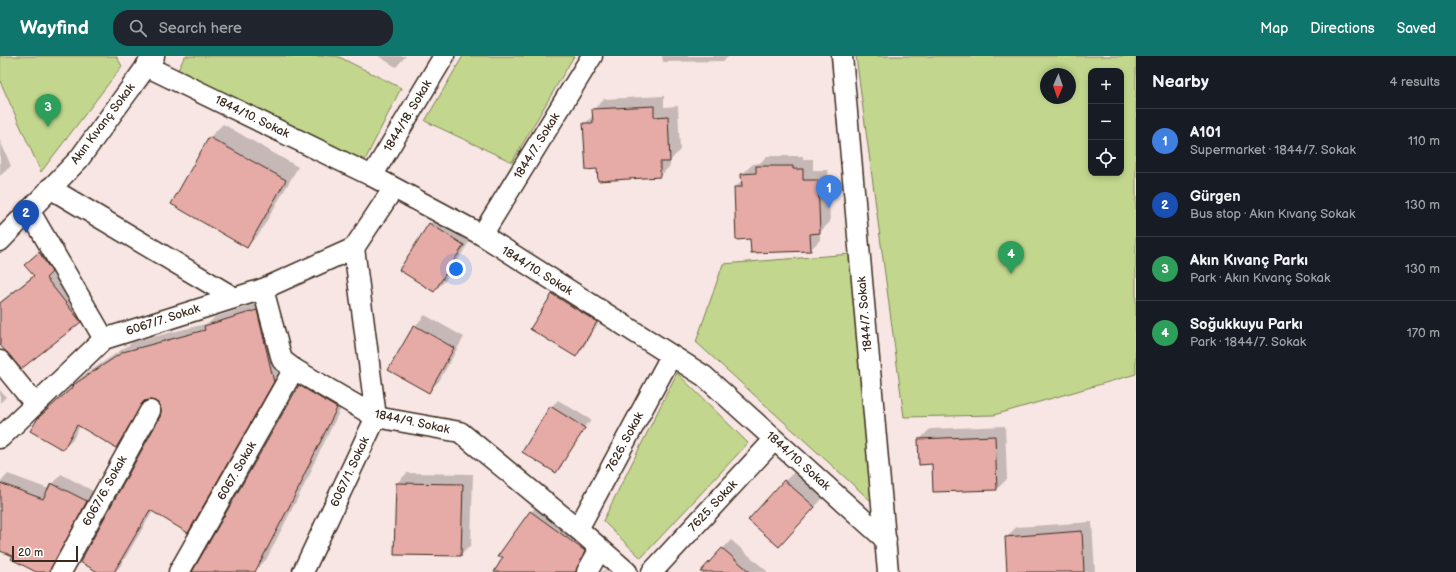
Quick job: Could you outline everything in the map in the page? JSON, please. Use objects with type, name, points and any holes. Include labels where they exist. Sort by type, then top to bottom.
[{"type":"street","name":"1844/18. Sokak","points":[[372,176],[444,56]]},
{"type":"street","name":"1844/7. Sokak","points":[[482,235],[592,56]]},
{"type":"street","name":"1844/7. Sokak","points":[[842,56],[888,572]]},
{"type":"street","name":"1844/10. Sokak","points":[[150,61],[482,235],[704,376],[886,540]]},
{"type":"street","name":"Akın Kıvanç Sokak","points":[[0,241],[79,159],[150,61]]},
{"type":"street","points":[[50,188],[233,297]]},
{"type":"street","points":[[376,417],[354,248],[394,188]]},
{"type":"street","points":[[29,210],[104,339]]},
{"type":"street","name":"6067/7. Sokak","points":[[0,438],[104,339],[263,288],[354,248]]},
{"type":"street","name":"1844/9. Sokak","points":[[263,288],[282,360],[294,369],[376,417],[460,432],[578,529],[627,572]]},
{"type":"street","name":"7626. Sokak","points":[[578,529],[671,356]]},
{"type":"street","points":[[0,361],[35,404]]},
{"type":"street","name":"6067. Sokak","points":[[179,572],[294,369]]},
{"type":"street","name":"6067/6. Sokak","points":[[61,572],[150,410]]},
{"type":"street","name":"6067/1. Sokak","points":[[303,572],[376,417]]},
{"type":"street","name":"7625. Sokak","points":[[652,572],[774,440]]},
{"type":"street","points":[[587,572],[600,549]]},
{"type":"green space","points":[[0,56],[116,56],[122,66],[41,172],[0,81]]},
{"type":"green space","points":[[185,56],[337,56],[401,88],[364,162],[178,70]]},
{"type":"green space","points":[[463,56],[574,56],[512,162],[425,121]]},
{"type":"green space","points":[[856,56],[1136,56],[1136,374],[994,415],[904,417]]},
{"type":"green space","points":[[851,254],[871,501],[696,342],[723,264]]},
{"type":"green space","points":[[677,373],[748,443],[641,558],[603,521]]},
{"type":"building","points":[[654,106],[654,117],[668,116],[670,162],[660,162],[660,177],[598,181],[597,169],[586,170],[583,123],[593,123],[592,109]]},
{"type":"building","points":[[209,137],[286,180],[247,248],[171,204]]},
{"type":"building","points":[[756,166],[793,166],[793,169],[803,169],[803,180],[818,180],[820,233],[810,234],[811,251],[751,253],[750,239],[736,240],[734,187],[742,187],[741,174],[756,173]]},
{"type":"building","points":[[429,223],[464,245],[434,292],[399,270]]},
{"type":"building","points":[[39,252],[52,272],[46,278],[81,322],[21,369],[0,345],[0,303],[34,276],[24,265]]},
{"type":"building","points":[[552,294],[597,322],[576,357],[530,329]]},
{"type":"building","points":[[257,310],[274,382],[188,533],[150,510],[114,572],[98,572],[80,562],[160,417],[160,405],[155,401],[144,401],[116,448],[77,425],[63,450],[30,431],[38,418],[74,386],[73,385],[123,352],[205,330],[204,326]]},
{"type":"building","points":[[414,325],[454,348],[429,393],[388,370]]},
{"type":"building","points":[[299,385],[337,408],[302,479],[303,480],[255,572],[192,572]]},
{"type":"building","points":[[550,406],[585,428],[556,473],[522,452]]},
{"type":"building","points":[[995,436],[997,490],[933,492],[932,464],[919,465],[918,439]]},
{"type":"building","points":[[784,480],[815,507],[779,547],[748,520]]},
{"type":"building","points":[[0,483],[43,499],[51,483],[87,501],[50,572],[36,572],[11,559],[13,556],[0,551]]},
{"type":"building","points":[[396,483],[463,484],[461,556],[394,555]]},
{"type":"building","points":[[530,511],[585,551],[576,572],[494,572],[503,557],[497,557]]},
{"type":"building","points":[[1082,531],[1084,572],[1007,572],[1005,537]]},
{"type":"building","points":[[722,548],[750,572],[700,572]]},
{"type":"place","name":"Akın Kıvanç Parkı","points":[[48,127]]},
{"type":"place","name":"A101","points":[[829,208]]},
{"type":"place","name":"Gürgen","points":[[26,233]]},
{"type":"place","name":"Soğukkuyu Parkı","points":[[1011,274]]}]
